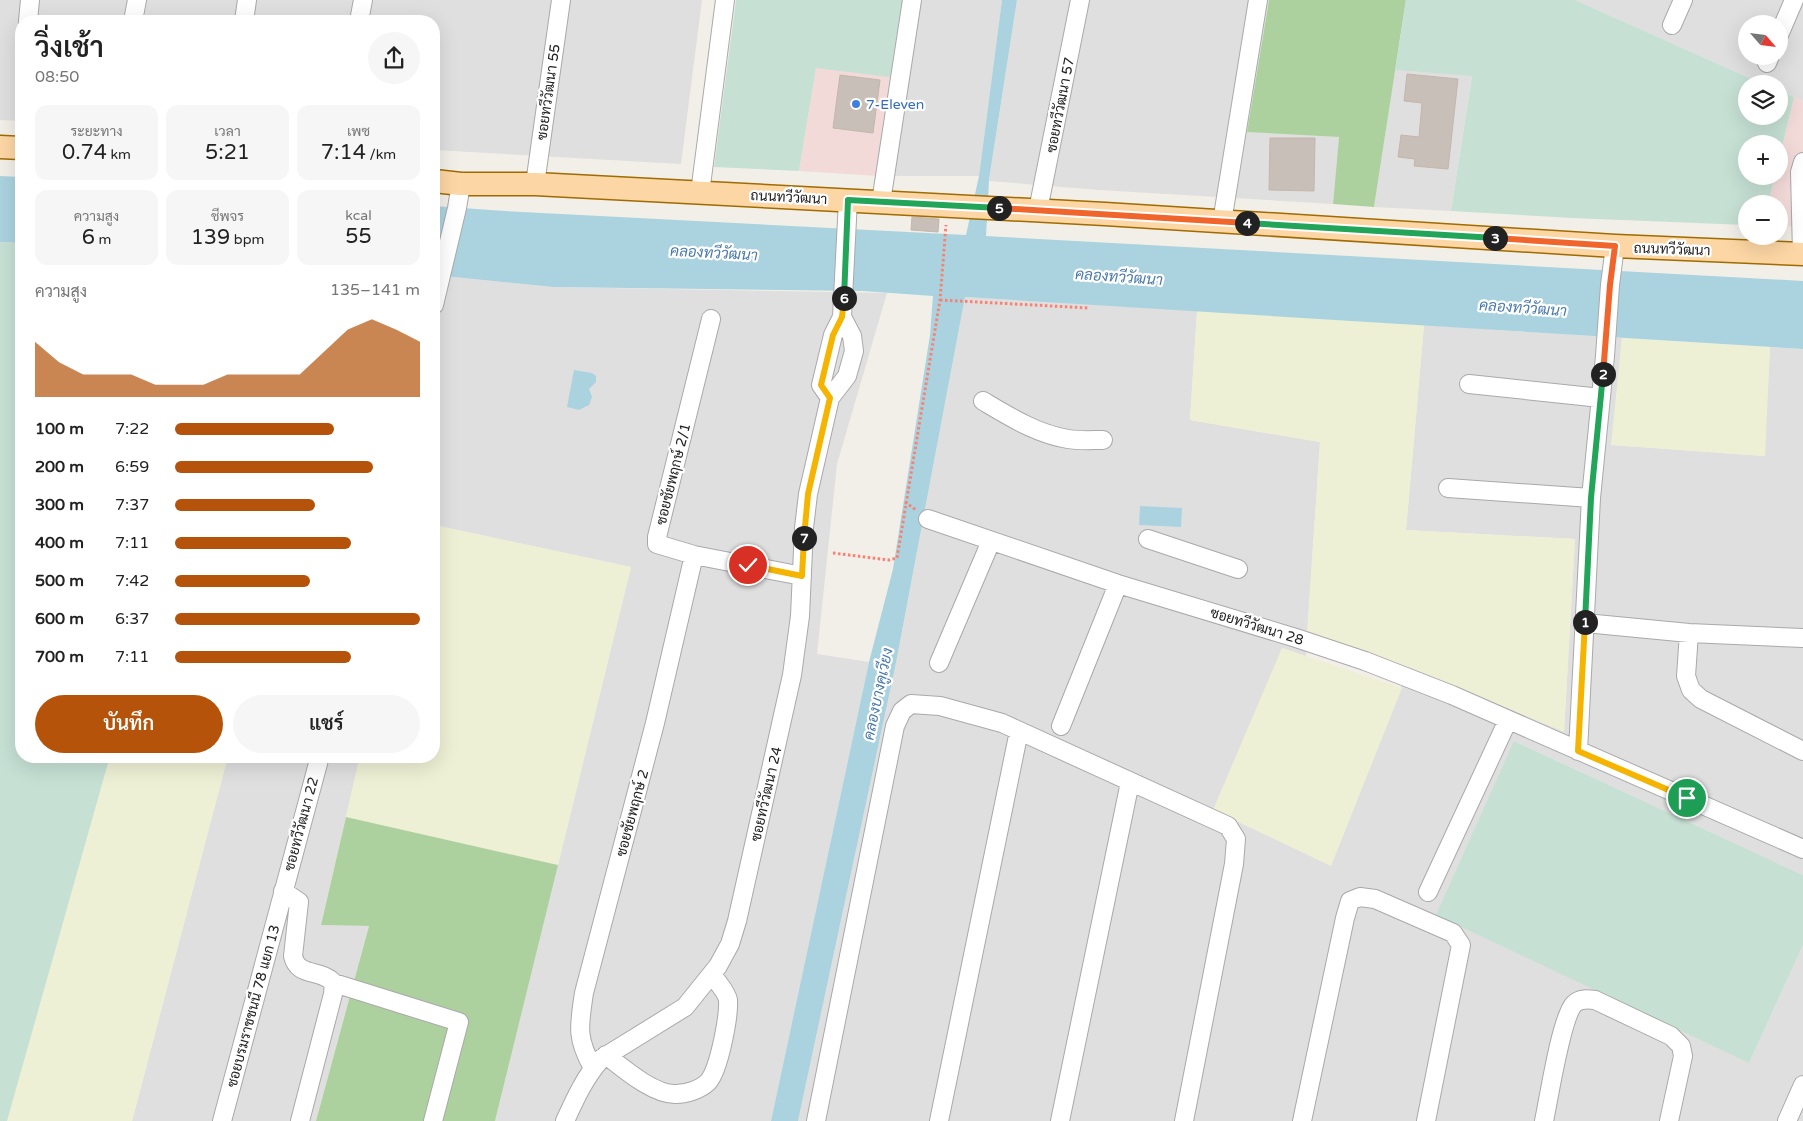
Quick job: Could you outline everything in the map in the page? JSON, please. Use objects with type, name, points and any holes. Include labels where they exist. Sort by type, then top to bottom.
[{"type":"main road","points":[[0,147],[15,148]]},
{"type":"main road","name":"ถนนทวีวัฒนา","points":[[440,182],[461,184],[535,184],[970,206],[1615,246],[1803,254]]},
{"type":"street","points":[[29,15],[30,0]]},
{"type":"street","points":[[134,15],[137,0]]},
{"type":"street","points":[[245,15],[247,0]]},
{"type":"street","points":[[361,15],[363,0]]},
{"type":"street","name":"ซอยทวีวัฒนา 55","points":[[535,184],[561,0]]},
{"type":"street","points":[[700,192],[725,0]]},
{"type":"street","points":[[881,202],[912,0]]},
{"type":"street","name":"ซอยทวีวัฒนา 57","points":[[1038,210],[1080,0]]},
{"type":"street","points":[[1222,222],[1258,0]]},
{"type":"street","points":[[1672,25],[1683,0]]},
{"type":"street","points":[[1788,15],[1794,0]]},
{"type":"street","points":[[1803,162],[1800,172],[1803,254]]},
{"type":"street","points":[[440,279],[461,184]]},
{"type":"street","points":[[830,398],[821,385],[833,335],[842,317],[848,200]]},
{"type":"street","points":[[1578,751],[1591,498],[1615,246]]},
{"type":"street","name":"ซอยทวีวัฒนา 24","points":[[565,1121],[593,1068],[606,1056],[685,1007],[712,974],[730,944],[738,921],[792,675],[800,616],[808,494],[830,398],[847,376],[854,351],[852,336],[842,317]]},
{"type":"street","name":"ซอยชัยพฤกษ์ 2/1","points":[[711,319],[657,537],[658,544],[694,555],[802,576]]},
{"type":"street","points":[[1469,384],[1601,398]]},
{"type":"street","points":[[983,401],[1018,422],[1040,432],[1069,440],[1103,440]]},
{"type":"street","points":[[1448,488],[1591,498]]},
{"type":"street","name":"ซอยทวีวัฒนา 28","points":[[928,519],[1118,584],[1365,661],[1452,695],[1803,849]]},
{"type":"street","points":[[1148,540],[1238,569]]},
{"type":"street","points":[[939,663],[991,541]]},
{"type":"street","name":"ซอยชัยพฤกษ์ 2","points":[[593,1068],[584,1053],[580,1040],[579,1022],[584,993],[655,723],[694,555]]},
{"type":"street","points":[[1061,726],[1118,584]]},
{"type":"street","points":[[1585,623],[1689,633],[1803,638]]},
{"type":"street","points":[[1689,633],[1686,676],[1691,690],[1701,699],[1803,751]]},
{"type":"street","points":[[816,1121],[895,726],[902,711],[911,704],[940,706],[1002,723],[1228,826],[1236,839],[1234,864],[1184,1121]]},
{"type":"street","points":[[1428,892],[1508,720]]},
{"type":"street","points":[[939,1121],[1020,731]]},
{"type":"street","name":"ซอยทวีวัฒนา 22","points":[[283,891],[318,763]]},
{"type":"street","points":[[1060,1121],[1130,782]]},
{"type":"street","points":[[283,891],[299,902],[293,956],[300,970],[328,976],[334,983],[459,1022],[433,1121]]},
{"type":"street","name":"ซอยบรมราชชนนี 78 แยก 13","points":[[222,1121],[283,891]]},
{"type":"street","points":[[1302,1121],[1344,918],[1350,901],[1360,897],[1375,899],[1453,933],[1461,945],[1426,1121]]},
{"type":"street","points":[[606,1056],[636,1078],[655,1088],[675,1095],[693,1091],[708,1082],[718,1063],[727,1016],[728,998],[712,974]]},
{"type":"street","points":[[300,1121],[333,994],[334,983]]},
{"type":"street","points":[[1544,1121],[1565,1020],[1574,1004],[1585,998],[1596,1000],[1671,1036],[1681,1046],[1683,1056],[1669,1121]]},
{"type":"street","points":[[1787,1121],[1803,1085]]},
{"type":"path","points":[[833,553],[889,560],[897,558],[941,299],[946,225]]},
{"type":"path","points":[[941,299],[1090,308]]},
{"type":"shaded area","points":[[0,0],[702,0],[681,164],[440,150],[440,15],[15,15],[15,121],[0,120]]},
{"type":"shaded area","points":[[827,0],[1002,0],[979,176],[879,176],[816,68]]},
{"type":"shaded area","points":[[1017,0],[1269,0],[1247,131],[1339,137],[1333,204],[1099,190],[989,181]]},
{"type":"shaded area","points":[[1575,0],[1803,0],[1803,101],[1788,95],[1788,75],[1743,75]]},
{"type":"shaded area","points":[[816,68],[890,77],[879,176],[799,171]]},
{"type":"shaded area","points":[[1395,70],[1472,75],[1451,211],[1374,207]]},
{"type":"shaded area","points":[[1794,97],[1803,101],[1803,227],[1788,226],[1788,195],[1770,195],[1773,185],[1788,185],[1788,135],[1785,135]]},
{"type":"shaded area","points":[[440,276],[553,287],[887,293],[837,464],[817,654],[869,662],[771,1121],[495,1121],[631,567],[440,526]]},
{"type":"shaded area","points":[[965,297],[1197,311],[1190,420],[1320,442],[1306,656],[1282,648],[1331,865],[1409,667],[1564,731],[1575,539],[1406,530],[1424,325],[1622,338],[1612,445],[1764,456],[1770,347],[1803,349],[1803,875],[1514,741],[1749,1063],[1803,945],[1803,1121],[798,1121],[896,663]]},
{"type":"shaded area","points":[[226,763],[358,763],[321,925],[369,926],[316,1121],[132,1121]]},
{"type":"green space","points":[[736,0],[902,0],[890,77],[816,68],[799,171],[714,167]]},
{"type":"green space","points":[[1269,0],[1406,0],[1374,207],[1333,204],[1339,137],[1247,132]]},
{"type":"green space","points":[[1406,0],[1575,0],[1743,75],[1738,75],[1738,125],[1787,125],[1785,135],[1738,135],[1738,185],[1773,185],[1770,195],[1738,195],[1738,225],[1451,211],[1472,76],[1395,70]]},
{"type":"green space","points":[[1788,95],[1794,97],[1788,122]]},
{"type":"green space","points":[[0,242],[15,243],[15,763],[108,763],[7,1121],[0,1121]]},
{"type":"green space","points":[[1197,311],[1424,325],[1406,530],[1575,539],[1564,732],[1409,667],[1307,632],[1320,442],[1190,420]]},
{"type":"green space","points":[[1622,338],[1770,347],[1765,456],[1611,445]]},
{"type":"green space","points":[[440,526],[631,567],[558,865],[346,817],[358,763],[440,763]]},
{"type":"green space","points":[[1282,648],[1402,688],[1331,866],[1213,810]]},
{"type":"green space","points":[[1514,741],[1803,875],[1803,945],[1749,1063],[1436,915]]},
{"type":"green space","points":[[108,763],[226,763],[132,1121],[7,1121]]},
{"type":"green space","points":[[346,817],[558,865],[495,1121],[316,1121],[369,926],[321,925]]},
{"type":"water","points":[[1002,0],[1017,0],[989,180],[986,236],[1803,281],[1803,349],[965,297],[896,663],[798,1121],[771,1121],[869,662],[893,569],[930,335],[933,296],[863,291],[553,287],[440,276],[440,206],[966,235],[979,176]]},
{"type":"water","points":[[0,176],[15,177],[15,243],[0,242]]},
{"type":"water","points":[[574,370],[592,373],[596,376],[596,382],[589,389],[592,397],[589,405],[579,410],[567,407]]},
{"type":"water","points":[[1140,506],[1182,508],[1181,527],[1139,525]]},
{"type":"building","points":[[1407,74],[1458,79],[1448,169],[1414,166],[1415,159],[1398,157],[1401,135],[1419,137],[1422,103],[1404,101]]},
{"type":"building","name":"7-Eleven","points":[[840,75],[880,80],[873,133],[833,128]]},
{"type":"building","points":[[1270,138],[1315,138],[1314,191],[1269,190]]},
{"type":"building","points":[[912,217],[939,219],[938,232],[911,230]]},
{"type":"place","name":"7-Eleven","points":[[856,104]]},
{"type":"route","points":[[748,565],[802,576],[804,528],[808,494],[830,398],[821,385],[833,335],[842,317],[848,200],[1615,246],[1591,498],[1578,751],[1687,798]]},
{"type":"water label","name":"คลองทวีวัฒนา","points":[[714,253]]},
{"type":"water label","name":"คลองทวีวัฒนา","points":[[1119,277]]},
{"type":"water label","name":"คลองทวีวัฒนา","points":[[1523,308]]},
{"type":"water label","name":"คลองบางคูเวียง","points":[[878,694]]}]
